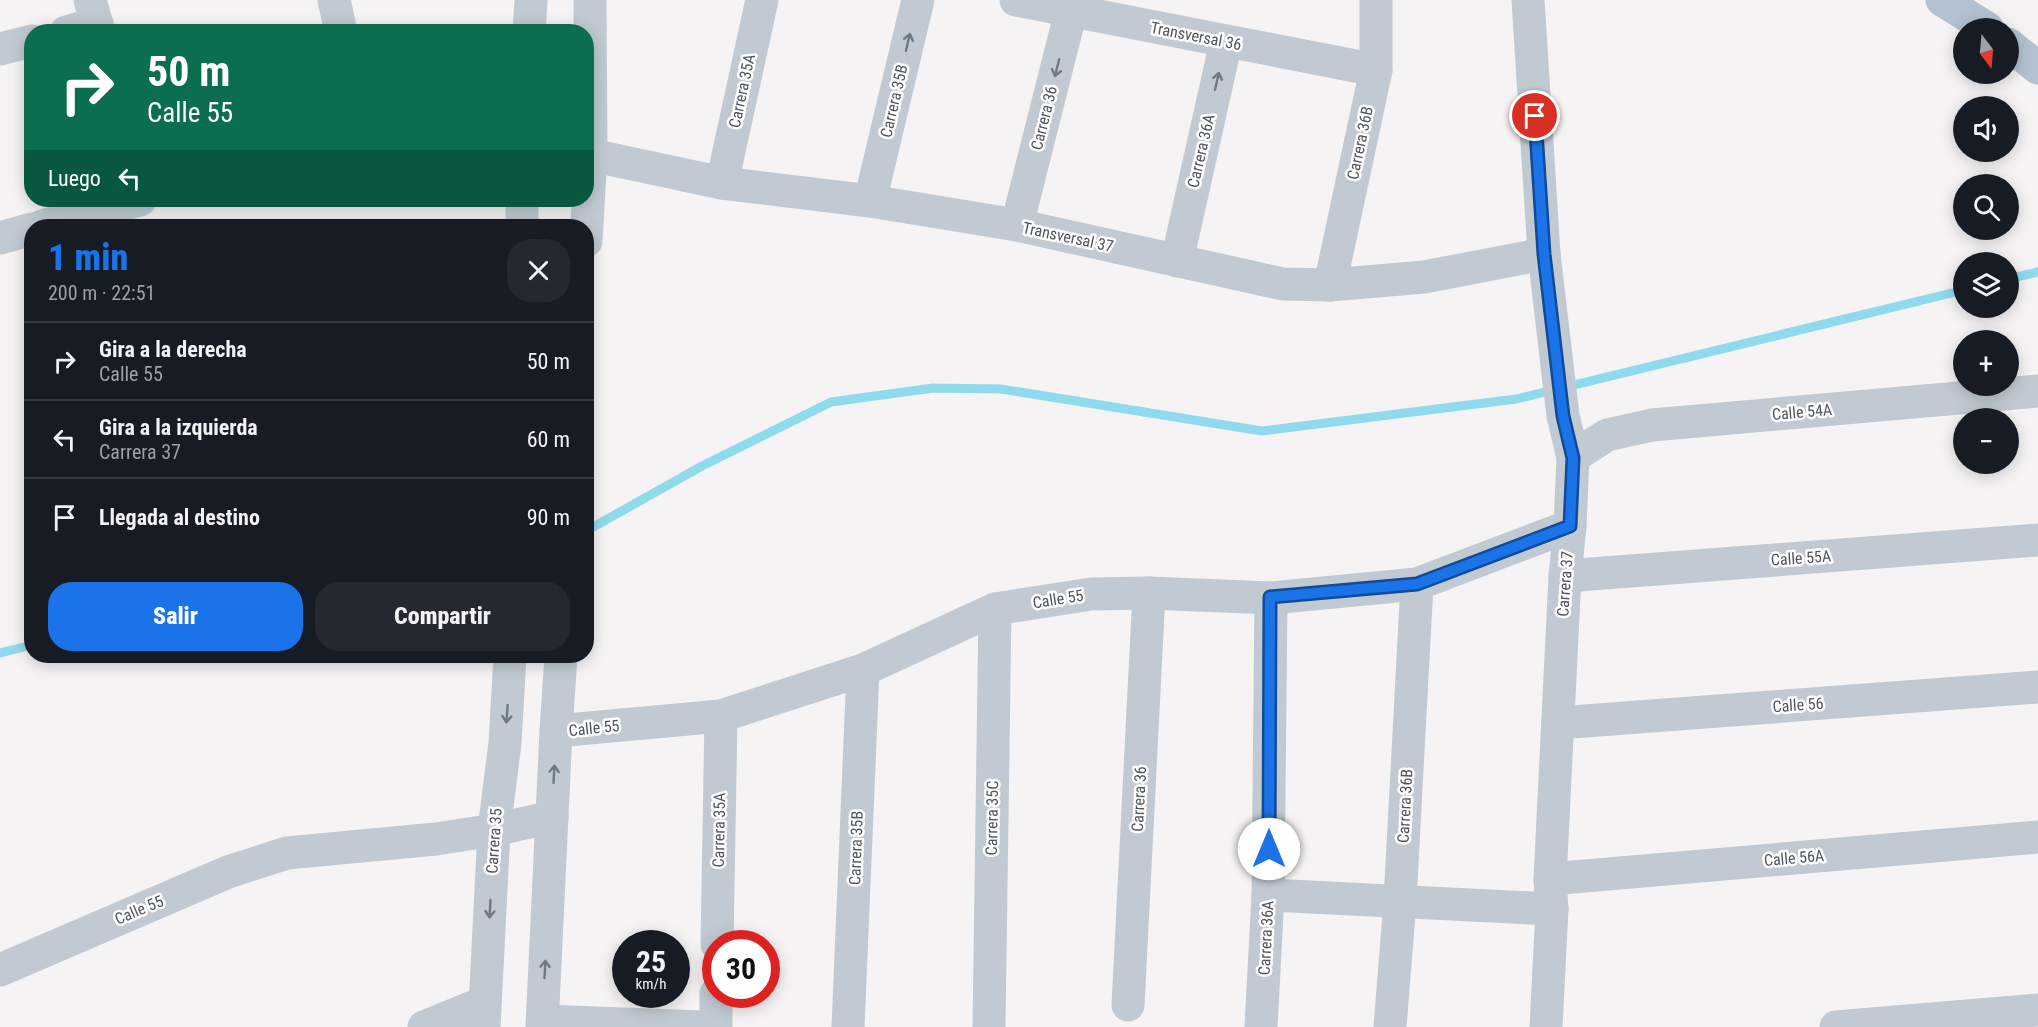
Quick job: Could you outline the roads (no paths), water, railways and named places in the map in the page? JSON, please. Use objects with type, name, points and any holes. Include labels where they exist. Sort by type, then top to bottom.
[{"type":"main road","points":[[1942,0],[1971,18]]},
{"type":"main road","points":[[2019,53],[2038,68]]},
{"type":"street","points":[[334,0],[339,24]]},
{"type":"street","points":[[530,24],[531,0]]},
{"type":"street","points":[[590,0],[590,24]]},
{"type":"street","name":"Carrera 35A","points":[[722,183],[762,0]]},
{"type":"street","name":"Carrera 35B","points":[[870,201],[918,0]]},
{"type":"street","name":"Transversal 36","points":[[1016,0],[1376,70]]},
{"type":"street","name":"Carrera 36B","points":[[1330,285],[1376,70],[1376,0]]},
{"type":"street","name":"Carrera 37","points":[[1528,0],[1544,254],[1563,416],[1573,458],[1558,723],[1546,1027]]},
{"type":"street","name":"Carrera 36","points":[[1017,225],[1071,11]]},
{"type":"street","name":"Carrera 36A","points":[[1177,261],[1226,42]]},
{"type":"street","points":[[0,49],[24,43]]},
{"type":"street","name":"Transversal 37","points":[[594,156],[722,183],[870,201],[1017,225],[1283,284],[1330,285],[1424,277],[1544,254]]},
{"type":"street","points":[[68,219],[114,207]]},
{"type":"street","points":[[0,238],[24,231]]},
{"type":"street","name":"Calle 54A","points":[[1573,458],[1607,435],[1653,425],[2038,391]]},
{"type":"street","name":"Calle 55","points":[[556,731],[721,716],[863,670],[995,609],[1092,594],[1149,593],[1270,597],[1417,584],[1570,526]]},
{"type":"street","name":"Calle 55A","points":[[1565,576],[2038,540]]},
{"type":"street","name":"Carrera 36B","points":[[1390,1027],[1400,902],[1417,584]]},
{"type":"street","name":"Carrera 36","points":[[1128,1005],[1149,593]]},
{"type":"street","name":"Carrera 36A","points":[[1261,1027],[1268,895],[1270,597]]},
{"type":"street","name":"Carrera 35C","points":[[989,1027],[995,609]]},
{"type":"street","name":"Carrera 35","points":[[485,1015],[494,830],[505,743],[510,663]]},
{"type":"street","points":[[561,663],[542,1024],[702,1027]]},
{"type":"street","name":"Carrera 35B","points":[[848,1027],[863,670]]},
{"type":"street","name":"Calle 56","points":[[1558,723],[2038,687]]},
{"type":"street","name":"Carrera 35A","points":[[717,930],[721,716]]},
{"type":"street","name":"Calle 55","points":[[0,970],[228,872],[287,853],[436,838],[494,830],[552,818]]},
{"type":"street","name":"Calle 56A","points":[[1268,895],[1400,902],[1551,894],[2038,837]]},
{"type":"street","points":[[716,1008],[716,1027]]},
{"type":"street","points":[[1836,1027],[2038,1010]]},
{"type":"street","points":[[424,1027],[485,1015]]},
{"type":"waterway","points":[[2019,276],[2038,272]]},
{"type":"waterway","points":[[594,527],[702,466],[831,402],[933,388],[1001,389],[1262,431],[1516,399],[1953,293]]},
{"type":"waterway","points":[[0,653],[24,647]]}]
